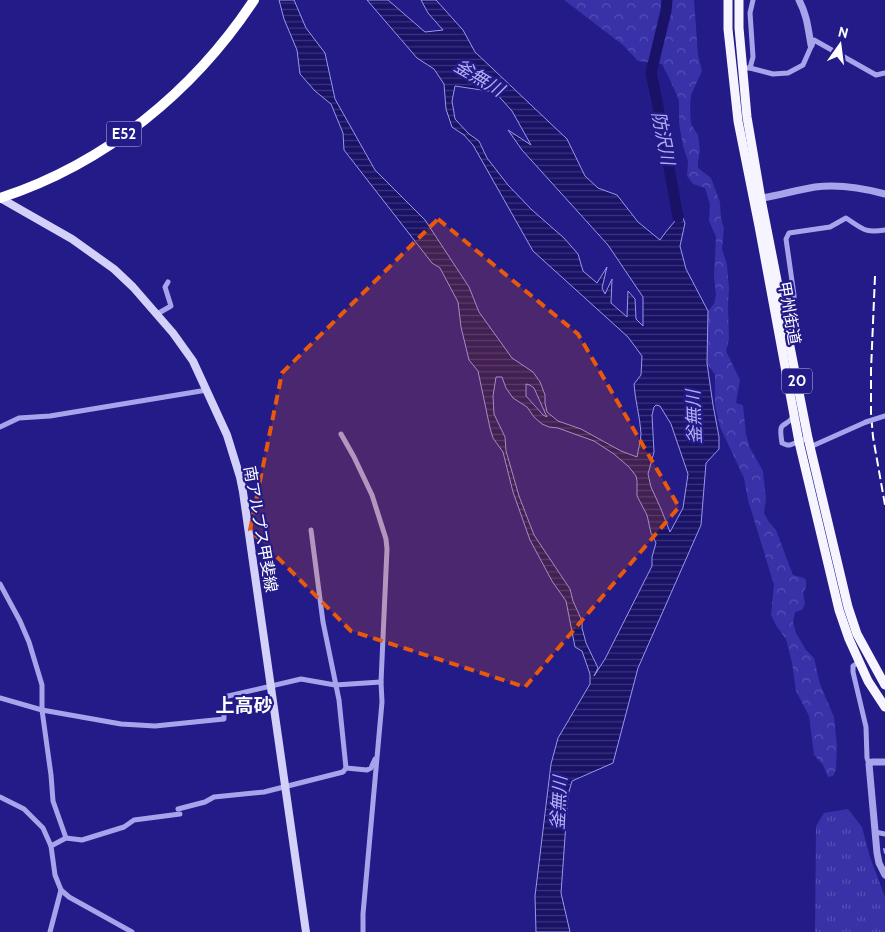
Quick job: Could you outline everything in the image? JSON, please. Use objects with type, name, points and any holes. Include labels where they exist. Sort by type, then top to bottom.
[{"type":"highway","name":"E52","points":[[0,198],[78,164],[138,126],[194,76],[254,0]]},
{"type":"highway","name":"甲州街道","points":[[728,0],[728,29],[738,121],[782,303],[809,442],[848,607],[857,634],[885,685]]},
{"type":"highway","name":"甲州街道","points":[[739,0],[739,28],[746,68],[747,117],[759,226],[799,442],[839,610],[859,662],[868,681],[885,708]]},
{"type":"main road","name":"南アルプス甲斐線","points":[[0,198],[72,238],[114,269],[132,287],[173,333],[193,361],[227,435],[240,477],[255,571],[306,932]]},
{"type":"street","points":[[753,0],[750,14],[753,57],[746,68],[773,74],[788,73],[803,65],[814,40],[876,76],[885,73]]},
{"type":"street","points":[[799,0],[804,10],[812,45]]},
{"type":"street","points":[[757,199],[817,187],[850,187],[885,194]]},
{"type":"street","points":[[782,303],[794,299],[786,238],[789,233],[830,227],[846,218],[864,230],[872,232],[885,230]]},
{"type":"street","points":[[156,314],[171,306],[165,287],[168,282]]},
{"type":"street","points":[[0,427],[19,418],[50,416],[206,390]]},
{"type":"street","points":[[794,416],[781,427],[780,431],[782,443],[787,445],[809,442],[885,416]]},
{"type":"street","points":[[341,434],[372,495],[386,539],[387,559],[381,682],[382,702],[363,932]]},
{"type":"street","points":[[51,846],[66,838],[82,840],[124,827],[134,820],[179,812],[214,797],[264,792],[343,772],[346,768],[339,700],[323,622],[312,530]]},
{"type":"street","points":[[0,584],[29,642],[42,685],[42,710],[53,801],[66,838]]},
{"type":"street","points":[[859,662],[853,666],[853,672],[866,727],[867,758],[875,832],[880,863],[885,875]]},
{"type":"street","points":[[0,698],[42,710],[121,724],[155,726],[224,719],[224,697],[302,679],[335,685],[381,682]]},
{"type":"street","points":[[346,768],[367,770],[371,768],[375,761],[377,736],[379,734]]},
{"type":"street","points":[[869,764],[872,762],[885,762]]},
{"type":"street","points":[[0,797],[24,809],[43,828],[51,846],[55,875],[60,890],[50,932]]},
{"type":"street","points":[[875,832],[885,834]]},
{"type":"street","points":[[60,890],[69,897],[132,932]]},
{"type":"highlighted area","points":[[438,219],[578,334],[679,507],[525,687],[351,631],[250,530],[282,373]]},
{"type":"green space","points":[[564,0],[694,0],[698,55],[702,71],[691,95],[691,124],[698,135],[700,151],[698,168],[711,178],[720,202],[721,219],[724,228],[722,249],[727,265],[729,288],[729,339],[726,351],[740,380],[736,403],[743,405],[746,434],[750,448],[763,471],[766,499],[764,513],[776,530],[793,575],[806,580],[806,588],[803,592],[805,604],[802,610],[795,612],[793,622],[796,633],[806,650],[814,658],[820,684],[834,717],[837,746],[836,769],[833,776],[828,777],[823,765],[814,755],[809,716],[796,691],[786,639],[771,615],[774,585],[748,500],[744,478],[720,427],[715,405],[715,375],[707,363],[708,311],[714,304],[716,295],[714,277],[716,237],[709,221],[710,205],[705,188],[693,184],[687,176],[688,161],[679,123],[679,100],[662,64],[638,61],[623,45]]},
{"type":"green space","points":[[848,809],[862,827],[870,857],[885,897],[885,932],[815,932],[816,826],[824,813]]},
{"type":"water","name":"釜無川","points":[[279,0],[294,0],[306,28],[325,53],[335,99],[375,170],[425,220],[469,287],[479,312],[512,358],[533,372],[540,382],[545,395],[547,412],[558,421],[581,429],[621,451],[637,457],[641,433],[634,384],[641,375],[642,356],[628,337],[533,251],[473,145],[464,135],[452,127],[446,109],[444,84],[434,69],[417,58],[367,0],[388,0],[425,32],[443,30],[428,13],[421,0],[436,0],[463,30],[475,52],[567,139],[585,176],[598,188],[617,195],[638,222],[660,240],[675,221],[675,200],[685,223],[680,246],[686,269],[708,311],[707,363],[719,437],[719,449],[706,463],[701,525],[638,668],[613,763],[572,781],[568,795],[561,893],[570,932],[536,932],[535,896],[551,764],[558,738],[590,684],[590,674],[582,651],[575,647],[566,601],[552,581],[530,540],[513,492],[503,452],[493,438],[478,371],[469,360],[461,327],[458,302],[440,268],[432,263],[344,150],[343,133],[331,104],[315,91],[300,74],[297,50],[284,19]],"holes":[[[455,86],[495,92],[512,111],[531,145],[508,130],[522,150],[608,245],[643,297],[643,326],[636,319],[635,299],[628,291],[627,317],[611,303],[612,279],[605,294],[602,288],[607,267],[597,283],[583,271],[578,254],[564,238],[532,210],[508,185],[487,158],[479,141],[469,134],[455,119],[452,101]],[[496,377],[502,377],[506,388],[513,398],[527,407],[542,424],[594,441],[614,454],[636,476],[637,496],[647,515],[651,533],[656,543],[652,557],[652,566],[605,659],[594,676],[598,668],[586,643],[582,621],[570,589],[534,535],[519,496],[506,451],[505,437],[494,414],[493,396]],[[526,384],[534,388],[547,417],[526,396]],[[656,405],[660,406],[671,424],[688,474],[683,508],[670,532],[651,487],[648,474],[654,452],[652,415]]]},
{"type":"waterway","name":"防沢川","points":[[667,0],[651,73],[678,217]]},
{"type":"waterway","points":[[884,849],[885,853]]},
{"type":"railway","points":[[875,276],[871,413],[873,437],[885,505]]},
{"type":"district","name":"上高砂","points":[[244,705]]}]
